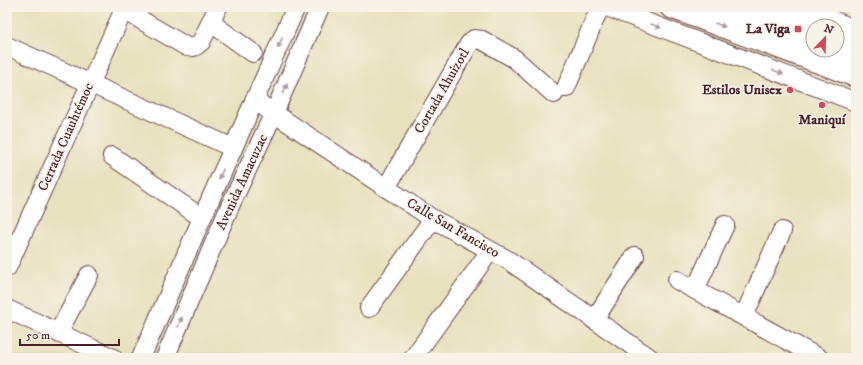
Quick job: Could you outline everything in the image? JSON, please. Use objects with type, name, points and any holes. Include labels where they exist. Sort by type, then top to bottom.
[{"type":"main road","points":[[670,7],[856,76]]},
{"type":"main road","points":[[796,7],[856,32]]},
{"type":"street","name":"Avenida Amacuzac","points":[[141,358],[296,7]]},
{"type":"street","name":"Avenida Amacuzac","points":[[165,358],[230,206],[274,113],[320,7]]},
{"type":"street","name":"Cortada Ahuizotl","points":[[386,188],[469,44],[474,39],[482,40],[515,59],[560,91],[600,7]]},
{"type":"street","points":[[607,7],[856,102]]},
{"type":"street","points":[[721,7],[805,40]]},
{"type":"street","points":[[762,7],[805,24]]},
{"type":"street","points":[[125,8],[187,47],[192,48],[201,42],[214,15],[253,53]]},
{"type":"street","name":"Cerrada Cuauhtémoc","points":[[7,268],[125,8]]},
{"type":"street","points":[[845,39],[856,44]]},
{"type":"street","points":[[7,46],[233,148]]},
{"type":"street","points":[[845,56],[856,60]]},
{"type":"street","name":"Calle San Fancisco","points":[[254,100],[433,219],[490,250],[524,271],[647,357]]},
{"type":"street","points":[[112,156],[202,218]]},
{"type":"street","points":[[369,308],[433,219]]},
{"type":"street","points":[[695,290],[725,225]]},
{"type":"street","points":[[744,316],[782,232]]},
{"type":"street","points":[[413,358],[490,250]]},
{"type":"street","points":[[594,320],[635,256]]},
{"type":"street","points":[[58,333],[86,295],[89,275]]},
{"type":"street","points":[[677,280],[819,358]]},
{"type":"street","points":[[7,309],[113,358]]},
{"type":"place","name":"La Viga","points":[[798,29]]},
{"type":"place","name":"Estilos Unisex","points":[[790,90]]},
{"type":"place","name":"Maniquí","points":[[822,105]]}]
